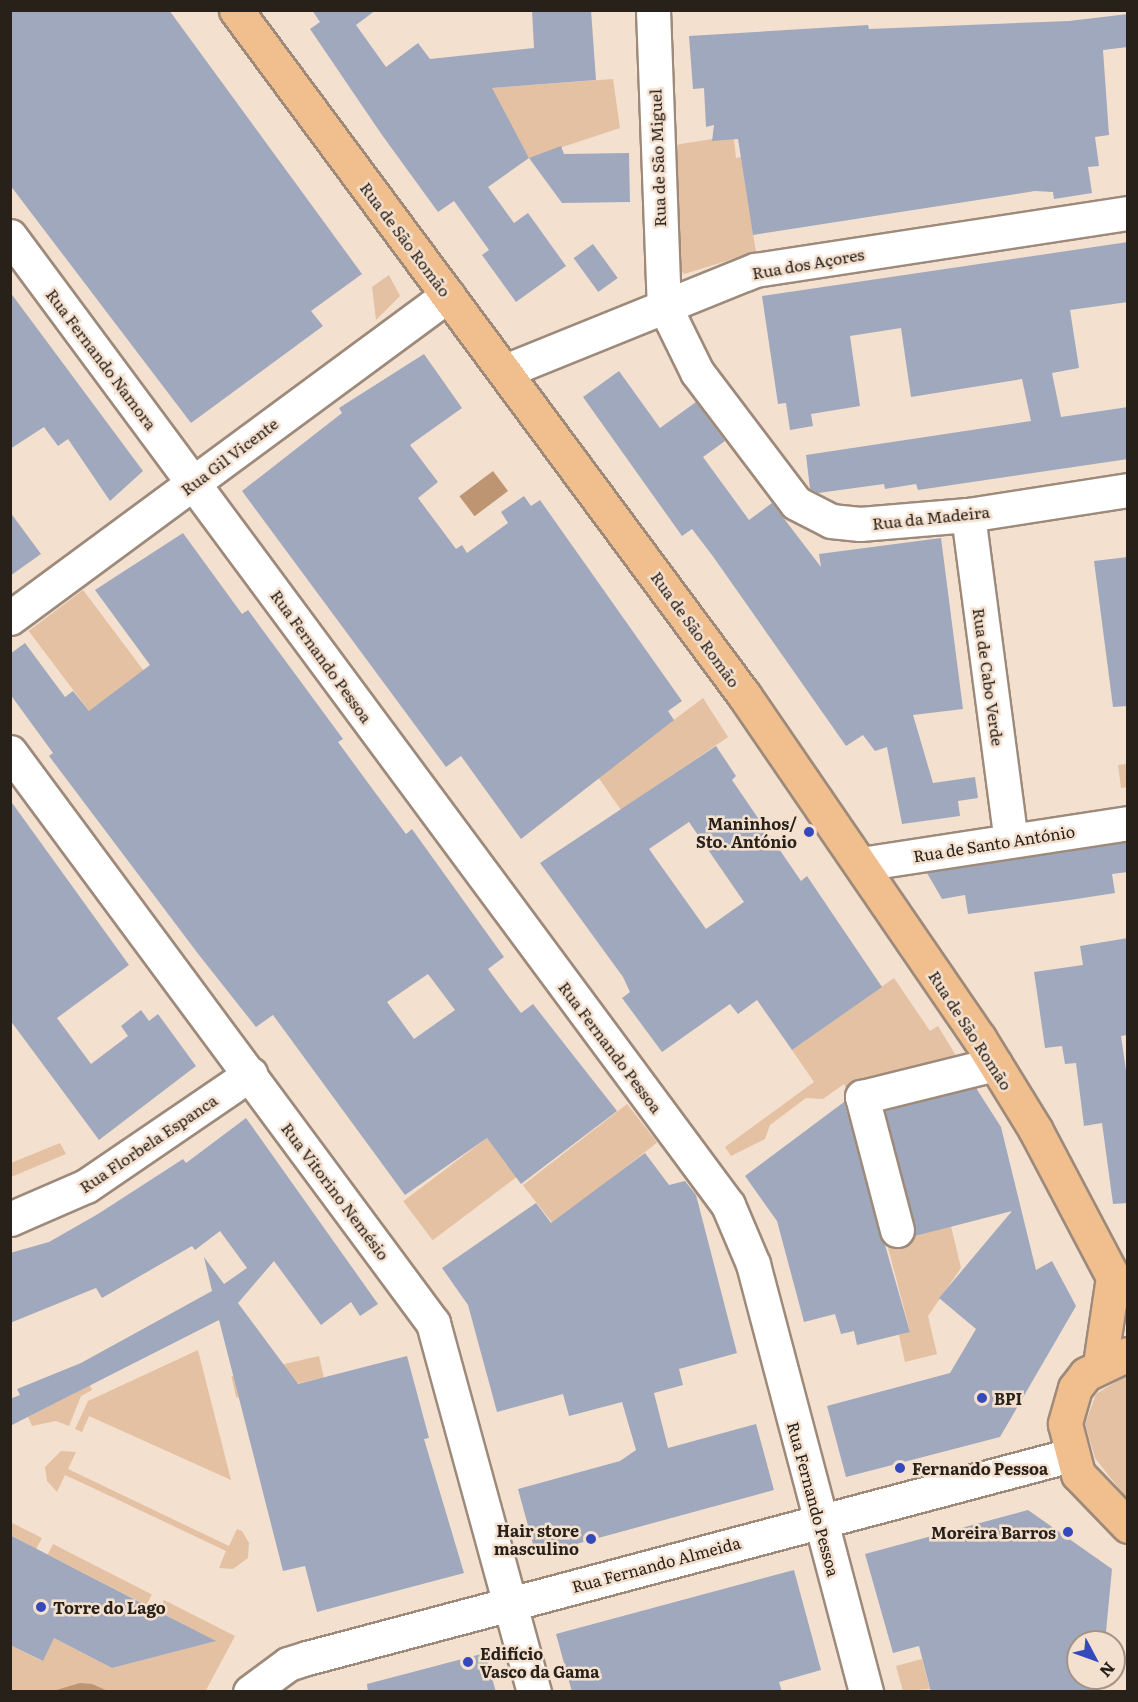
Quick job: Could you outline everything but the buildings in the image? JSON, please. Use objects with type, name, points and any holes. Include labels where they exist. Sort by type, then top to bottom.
[{"type":"main road","name":"Rua de São Romão","points":[[236,10],[744,695],[995,1064],[1120,1284],[1114,1359],[1075,1388],[1067,1407],[1071,1455],[1085,1483],[1128,1526]]},
{"type":"street","name":"Rua de São Miguel","points":[[652,10],[664,305]]},
{"type":"street","name":"Rua dos Açores","points":[[504,371],[755,270],[1128,213]]},
{"type":"street","name":"Rua Fernando Namora","points":[[10,236],[193,482]]},
{"type":"street","name":"Rua Gil Vicente","points":[[10,618],[448,295]]},
{"type":"street","name":"Rua da Madeira","points":[[664,305],[697,372],[790,496],[810,513],[860,524],[968,515],[1128,490]]},
{"type":"street","name":"Rua Fernando Pessoa","points":[[193,482],[728,1205],[753,1264],[866,1692]]},
{"type":"street","name":"Rua de Cabo Verde","points":[[968,515],[1011,840]]},
{"type":"street","name":"Rua Vitorino Nemésio","points":[[10,752],[433,1323],[534,1692]]},
{"type":"street","name":"Rua de Santo António","points":[[861,864],[1128,823]]},
{"type":"street","points":[[897,1230],[862,1097],[995,1064]]},
{"type":"street","name":"Rua Florbela Espanca","points":[[10,1219],[86,1186],[250,1074]]},
{"type":"street","name":"Rua Fernando Almeida","points":[[250,1692],[293,1662],[819,1519],[1071,1455]]},
{"type":"shaded area","points":[[613,79],[620,128],[529,158],[490,88]]},
{"type":"shaded area","points":[[712,139],[734,139],[736,158],[741,157],[756,252],[684,274],[677,266],[675,145]]},
{"type":"shaded area","points":[[389,275],[400,296],[376,320],[372,287]]},
{"type":"shaded area","points":[[493,471],[508,491],[475,516],[459,496]]},
{"type":"shaded area","points":[[83,590],[144,671],[89,712],[29,631]]},
{"type":"shaded area","points":[[703,698],[728,737],[621,810],[598,777]]},
{"type":"shaded area","points":[[1127,764],[1127,787],[1121,788],[1118,765]]},
{"type":"shaded area","points":[[894,978],[930,1031],[938,1026],[961,1064],[847,1091],[844,1084],[823,1099],[806,1098],[770,1125],[765,1139],[731,1156],[725,1147],[814,1082],[792,1050]]},
{"type":"shaded area","points":[[627,1104],[657,1143],[553,1224],[523,1185]]},
{"type":"shaded area","points":[[487,1138],[516,1177],[433,1240],[403,1201]]},
{"type":"shaded area","points":[[60,1143],[66,1154],[11,1177],[11,1163]]},
{"type":"shaded area","points":[[951,1226],[961,1268],[928,1316],[937,1354],[905,1362],[899,1335],[910,1331],[887,1244]]},
{"type":"shaded area","points":[[198,1350],[231,1480],[89,1416],[82,1432],[75,1429],[88,1401]]},
{"type":"shaded area","points":[[319,1356],[324,1377],[236,1398],[231,1376]]},
{"type":"shaded area","points":[[1127,1375],[1127,1499],[1095,1458],[1085,1424],[1096,1394]]},
{"type":"shaded area","points":[[90,1385],[92,1390],[81,1396],[69,1426],[56,1421],[32,1426],[28,1417]]},
{"type":"shaded area","points":[[61,1451],[76,1452],[68,1469],[229,1546],[237,1529],[242,1531],[249,1543],[248,1558],[233,1569],[219,1568],[226,1551],[110,1496],[65,1475],[57,1492],[47,1481],[45,1467]]},
{"type":"shaded area","points":[[10,1522],[42,1538],[36,1549],[11,1535]]},
{"type":"shaded area","points":[[53,1544],[152,1594],[146,1605],[48,1555]]},
{"type":"shaded area","points":[[164,1600],[235,1636],[205,1692],[11,1691],[10,1645],[42,1661],[54,1638],[112,1668],[215,1641],[158,1611]]},
{"type":"shaded area","points":[[922,1659],[930,1689],[903,1691],[896,1666]]},
{"type":"shaded area","points":[[80,1683],[92,1684],[108,1691],[53,1691]]},
{"type":"place","name":"Maninhos/ Sto. António","points":[[809,832]]},
{"type":"place","name":"BPI","points":[[982,1398]]},
{"type":"place","name":"Fernando Pessoa","points":[[900,1468]]},
{"type":"place","name":"Moreira Barros","points":[[1068,1532]]},
{"type":"place","name":"Hair store masculino","points":[[591,1539]]},
{"type":"place","name":"Torre do Lago","points":[[41,1607]]},
{"type":"place","name":"Edifício Vasco da Gama","points":[[468,1662]]}]
